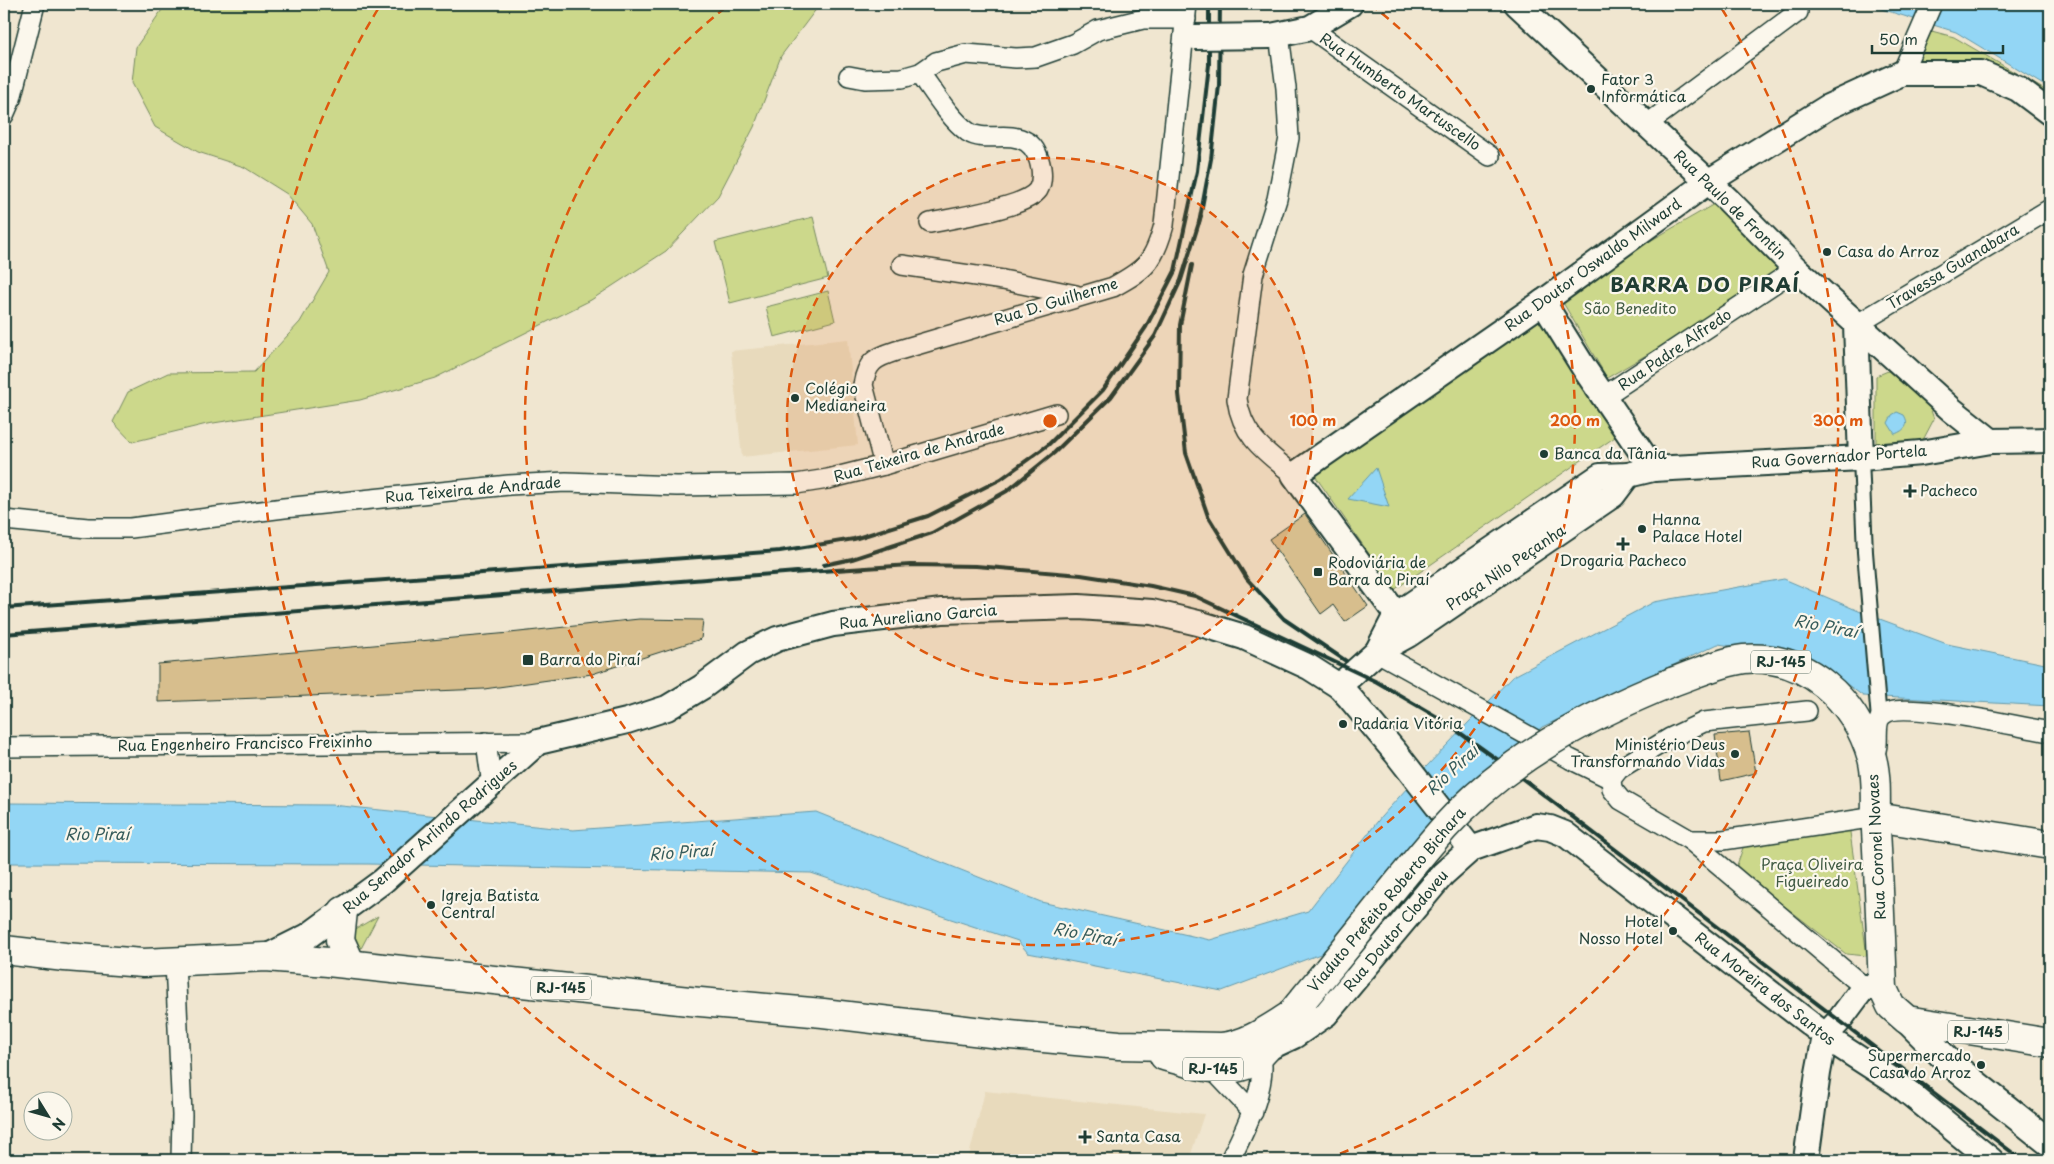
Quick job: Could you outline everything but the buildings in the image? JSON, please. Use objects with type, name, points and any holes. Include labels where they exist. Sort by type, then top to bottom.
[{"type":"main road","name":"Viaduto Prefeito Roberto Bichara","points":[[1258,1048],[1292,1012],[1444,828],[1465,807],[1504,774],[1543,746],[1617,704],[1723,664],[1743,660],[1774,661],[1788,663],[1802,670],[1830,688],[1850,710],[1873,720]]},
{"type":"main road","name":"Rua Coronel Novaes","points":[[1873,720],[1872,760],[1876,817],[1873,988]]},
{"type":"main road","points":[[1876,817],[2050,845]]},
{"type":"main road","points":[[343,911],[340,940],[351,964]]},
{"type":"main road","name":"RJ-145","points":[[4,950],[142,964],[266,957],[351,964],[679,1000],[823,1013],[999,1034],[1119,1045],[1212,1058],[1233,1068],[1248,1065],[1258,1048]]},
{"type":"main road","points":[[1873,988],[1951,1064],[2050,1143]]},
{"type":"main road","name":"RJ-145","points":[[1907,1020],[2050,1043]]},
{"type":"street","points":[[4,115],[11,99],[35,4]]},
{"type":"street","points":[[849,76],[889,80],[920,73],[936,62],[966,54],[1016,58],[1036,57],[1073,44],[1098,30],[1143,19],[1275,36],[1310,28],[1350,4]]},
{"type":"street","name":"Rua Paulo de Frontin","points":[[1518,4],[1708,182],[1856,325],[1952,410],[1991,441]]},
{"type":"street","points":[[1932,4],[1904,67],[1981,74],[2018,89],[2050,113]]},
{"type":"street","points":[[1646,125],[1798,12]]},
{"type":"street","name":"Rua D. Guilherme","points":[[884,466],[863,385],[865,372],[874,359],[1080,295],[1113,287],[1136,275],[1150,262],[1158,247],[1164,225],[1188,24]]},
{"type":"street","name":"Rua Humberto Martuscello","points":[[1310,28],[1490,156]]},
{"type":"street","points":[[1275,36],[1286,88],[1289,138],[1277,200],[1253,275],[1237,399],[1239,416],[1246,429],[1260,446],[1294,475],[1396,615],[1409,626],[1421,626]]},
{"type":"street","name":"Rua Doutor Oswaldo Milward","points":[[1294,475],[1543,302],[1708,182],[1828,107],[1904,67]]},
{"type":"street","points":[[920,73],[964,128],[979,136],[1004,136],[1023,140],[1029,144],[1040,158],[1042,173],[1042,181],[1038,190],[1023,201],[930,223]]},
{"type":"street","name":"Travessa Guanabara","points":[[1856,325],[2050,209]]},
{"type":"street","points":[[902,266],[1003,280],[1080,295]]},
{"type":"street","name":"Rua Padre Alfredo","points":[[1604,397],[1796,269]]},
{"type":"street","points":[[1543,302],[1653,469]]},
{"type":"street","points":[[1856,325],[1873,720],[1891,711],[1928,712],[1972,716],[2050,732]]},
{"type":"street","points":[[1921,453],[1941,435],[1948,425],[1952,410]]},
{"type":"street","name":"Rua Teixeira de Andrade","points":[[4,520],[88,528],[131,528],[284,508],[509,485],[566,482],[677,486],[796,484],[828,479],[884,466],[1056,414]]},
{"type":"street","name":"Rua Governador Portela","points":[[1396,615],[1600,476],[1628,475],[1653,469],[1921,453],[1991,441],[2050,440]]},
{"type":"street","name":"Praça Nilo Peçanha","points":[[1339,686],[1377,652],[1398,642],[1613,495],[1628,475]]},
{"type":"street","name":"Rua Aureliano Garcia","points":[[538,742],[627,721],[667,708],[702,687],[748,653],[777,639],[833,624],[942,611],[1079,607],[1152,612],[1244,637],[1309,666],[1339,686],[1396,753],[1471,849]]},
{"type":"street","name":"Praça Nilo Peçanha","points":[[1377,652],[1396,615]]},
{"type":"street","points":[[1377,652],[1611,779]]},
{"type":"street","points":[[1806,1160],[1825,1036],[1873,988],[1792,927],[1721,864],[1690,840],[1621,800],[1612,789],[1611,779],[1620,769],[1670,738],[1704,722],[1807,711]]},
{"type":"street","points":[[486,742],[490,787]]},
{"type":"street","name":"Rua Engenheiro Francisco Freixinho","points":[[4,747],[538,742]]},
{"type":"street","name":"Rua Senador Arlindo Rodrigues","points":[[266,957],[308,936],[383,881],[538,742]]},
{"type":"street","points":[[1690,840],[1723,840],[1876,817]]},
{"type":"street","name":"Rua Doutor Clodoveu","points":[[1258,1048],[1294,1036],[1326,1014],[1443,874],[1471,849],[1536,826]]},
{"type":"street","name":"Rua Moreira dos Santos","points":[[1536,826],[1550,828],[1566,834],[1825,1036],[1897,1083],[1991,1160]]},
{"type":"street","points":[[1721,864],[1723,840]]},
{"type":"street","points":[[4,962],[65,957]]},
{"type":"street","points":[[176,962],[182,1115],[181,1160]]},
{"type":"street","points":[[1230,1160],[1253,1112],[1261,1082],[1258,1048]]},
{"type":"street","points":[[1212,1058],[1253,1112]]},
{"type":"shaded area","name":"Colégio Medianeira","points":[[848,339],[858,445],[742,457],[731,351]]},
{"type":"shaded area","name":"Santa Casa","points":[[985,1091],[1204,1114],[1189,1160],[968,1160]]},
{"type":"green space","points":[[166,4],[820,4],[781,56],[754,127],[718,196],[666,251],[591,300],[435,378],[360,400],[207,424],[132,442],[113,422],[128,392],[168,373],[254,372],[300,322],[329,272],[312,224],[287,194],[244,167],[198,152],[155,127],[132,83],[136,47]]},
{"type":"green space","points":[[1928,30],[1954,37],[2050,93],[2050,105],[1914,66]]},
{"type":"green space","name":"São Benedito","points":[[1723,199],[1793,269],[1607,378],[1558,294]]},
{"type":"green space","points":[[813,217],[828,278],[730,303],[715,242]]},
{"type":"green space","points":[[828,291],[835,321],[774,337],[766,307]]},
{"type":"green space","points":[[1544,309],[1618,435],[1394,590],[1311,470]]},
{"type":"green space","points":[[1888,371],[1929,405],[1934,419],[1923,440],[1898,450],[1876,448],[1876,376]]},
{"type":"green space","name":"Praça Oliveira Figueiredo","points":[[1849,825],[1867,956],[1846,954],[1736,868],[1746,839]]},
{"type":"green space","points":[[378,916],[355,960],[347,934]]},
{"type":"water","points":[[1865,4],[2050,4],[2050,89],[1956,32]]},
{"type":"water","points":[[1897,412],[1904,415],[1907,422],[1904,429],[1895,434],[1888,423],[1892,415]]},
{"type":"water","points":[[1376,468],[1389,507],[1348,499]]},
{"type":"water","name":"Rio Piraí","points":[[1784,579],[1861,612],[1947,644],[2050,665],[2050,706],[1863,696],[1810,657],[1718,644],[1542,727],[1451,808],[1331,950],[1222,991],[1028,953],[1018,941],[811,873],[368,864],[4,863],[4,803],[332,805],[573,830],[816,812],[1041,902],[1210,940],[1308,911],[1381,817],[1512,677],[1654,602]]},
{"type":"railway","points":[[4,608],[780,551],[854,539],[928,516],[1001,479],[1048,445],[1103,390],[1146,327],[1175,271],[1197,171],[1209,65],[1209,4]]},
{"type":"railway","points":[[1199,223],[1211,159],[1219,85],[1220,4]]},
{"type":"railway","points":[[824,565],[852,559],[932,533],[1007,491],[1054,453],[1111,397],[1155,336],[1181,280],[1201,216]]},
{"type":"railway","points":[[1192,265],[1180,325],[1179,394],[1186,453],[1208,516],[1247,579],[1284,619],[1346,661]]},
{"type":"railway","points":[[792,573],[910,565],[976,566],[1081,575],[1151,586],[1195,596],[1377,682],[1439,718],[1498,760],[2022,1160]]},
{"type":"railway","points":[[4,634],[797,572]]},
{"type":"place","name":"Fator 3 Informática","points":[[1591,89]]},
{"type":"place","name":"Casa do Arroz","points":[[1827,252]]},
{"type":"place","name":"Colégio Medianeira","points":[[795,398]]},
{"type":"place","name":"Banca da Tânia","points":[[1544,454]]},
{"type":"place","name":"Pacheco","points":[[1910,491]]},
{"type":"place","name":"Hanna Palace Hotel","points":[[1642,529]]},
{"type":"place","name":"Drogaria Pacheco","points":[[1623,544]]},
{"type":"place","name":"Rodoviária de Barra do Piraí","points":[[1318,572]]},
{"type":"place","name":"Barra do Piraí","points":[[528,660]]},
{"type":"place","name":"Padaria Vitória","points":[[1343,724]]},
{"type":"place","name":"Ministério Deus Transformando Vidas","points":[[1735,754]]},
{"type":"place","name":"Igreja Batista Central","points":[[431,905]]},
{"type":"place","name":"Hotel Nosso Hotel","points":[[1673,931]]},
{"type":"place","name":"Supermercado Casa do Arroz","points":[[1981,1065]]},
{"type":"place","name":"Santa Casa","points":[[1085,1137]]},
{"type":"district","name":"BARRA DO PIRAÍ","points":[[1705,285]]}]
